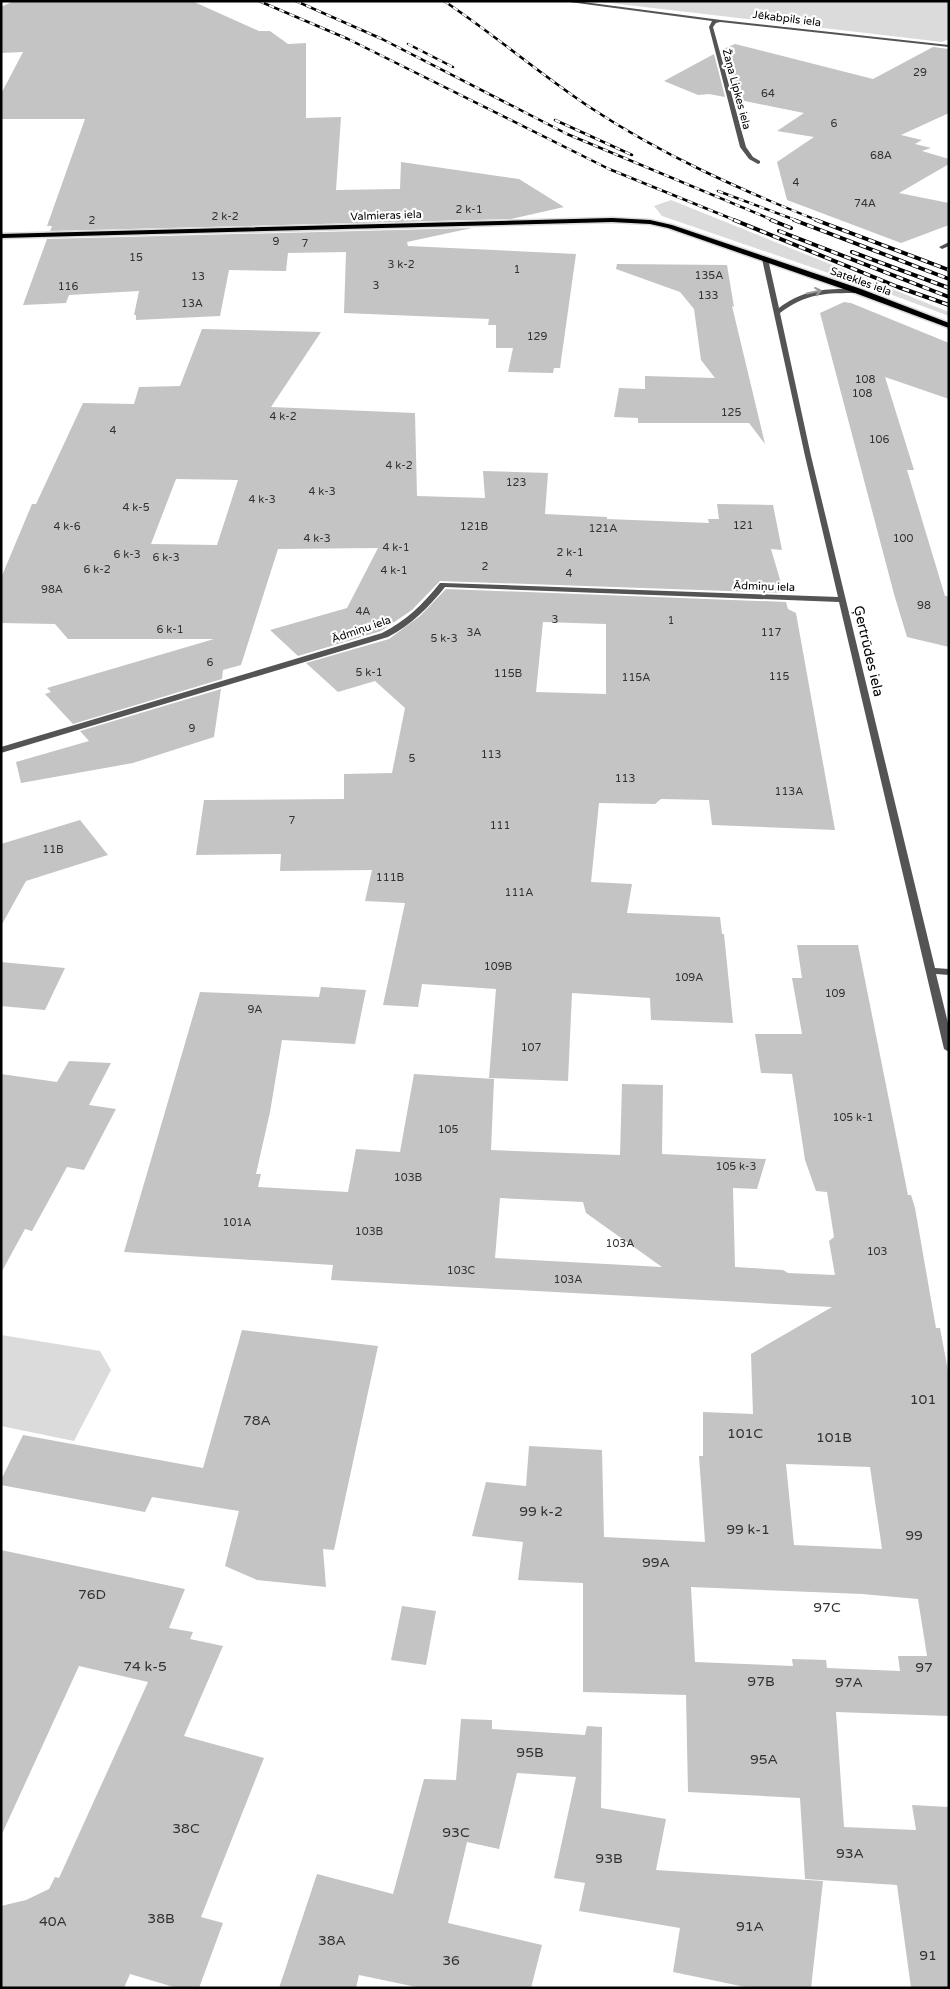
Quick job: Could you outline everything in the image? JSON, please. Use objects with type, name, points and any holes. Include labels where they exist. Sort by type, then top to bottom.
[{"type":"main road","name":"Valmieras iela","points":[[1,236],[631,220],[670,226],[764,259]]},
{"type":"main road","name":"Satekles iela","points":[[764,259],[858,291],[949,326]]},
{"type":"street","name":"Jēkabpils iela","points":[[564,1],[721,21],[949,46]]},
{"type":"street","name":"Žaņa Lipkes iela","points":[[721,21],[714,22],[711,27],[734,117],[743,148],[751,158],[758,162]]},
{"type":"street","points":[[949,244],[942,247],[949,249]]},
{"type":"street","name":"Ģertrūdes iela","points":[[764,259],[808,456],[844,600],[949,1049]]},
{"type":"street","points":[[777,312],[790,301],[803,295],[820,291],[858,291]]},
{"type":"street","name":"Ādmiņu iela","points":[[1,750],[384,635],[401,628],[412,619],[442,585],[844,600]]},
{"type":"street","points":[[930,971],[949,972]]},
{"type":"shaded area","points":[[593,1],[949,1],[949,39],[942,42]]},
{"type":"shaded area","points":[[671,200],[949,312],[949,316],[662,216],[654,206]]},
{"type":"shaded area","points":[[1,1335],[100,1351],[111,1370],[74,1441],[1,1426]]},
{"type":"building","points":[[14,1],[192,1],[259,31],[270,31],[288,44],[306,43],[306,118],[341,117],[336,190],[400,189],[401,162],[519,179],[564,207],[511,219],[50,231],[52,226],[47,226],[85,119],[1,119],[1,94],[23,52],[1,53],[1,7]]},
{"type":"building","points":[[735,44],[873,79],[933,47],[949,49],[949,113],[901,135],[922,140],[915,144],[931,148],[922,151],[949,159],[949,164],[899,193],[949,203],[949,225],[901,243],[787,200],[777,162],[814,137],[777,131],[804,113],[735,99],[721,50]]},
{"type":"building","points":[[714,54],[725,97],[709,94],[698,95],[664,81]]},
{"type":"building","points":[[472,228],[407,242],[408,246],[576,254],[560,368],[554,368],[553,373],[508,372],[513,348],[496,348],[496,325],[488,325],[489,319],[344,313],[346,252],[288,253],[286,271],[229,270],[220,316],[136,320],[136,315],[134,315],[139,291],[69,295],[66,303],[23,305],[47,239]]},
{"type":"building","points":[[617,264],[727,265],[734,307],[732,306],[765,444],[749,423],[638,423],[638,418],[614,417],[619,388],[645,389],[645,376],[715,378],[701,360],[694,309],[680,292],[616,269]]},
{"type":"building","points":[[844,302],[851,303],[949,343],[949,399],[885,377],[914,470],[907,470],[945,596],[949,596],[949,647],[907,637],[820,313]]},
{"type":"building","points":[[202,329],[321,332],[271,407],[415,413],[417,496],[485,498],[483,471],[548,473],[545,514],[607,517],[607,519],[709,523],[708,519],[719,519],[717,504],[773,505],[782,550],[771,549],[784,593],[440,581],[412,610],[381,631],[298,656],[270,630],[347,608],[378,548],[278,549],[241,665],[223,670],[222,679],[73,724],[45,694],[51,692],[47,688],[214,639],[68,639],[55,624],[1,623],[1,578],[32,504],[36,504],[83,403],[134,404],[139,387],[180,386]],"holes":[[[176,479],[238,480],[217,545],[151,544]]]},
{"type":"building","points":[[446,589],[786,602],[788,609],[796,613],[835,830],[712,825],[709,800],[661,799],[655,804],[599,803],[591,882],[632,884],[627,913],[720,917],[722,934],[724,934],[733,1023],[651,1020],[650,998],[572,993],[568,1081],[489,1078],[496,989],[422,984],[418,1007],[383,1005],[405,903],[365,901],[372,870],[280,871],[281,854],[196,855],[204,800],[344,799],[344,774],[392,773],[405,708],[375,681],[338,692],[306,663],[389,639],[420,616]],"holes":[[[543,622],[606,624],[606,694],[536,692]]]},
{"type":"building","points":[[221,689],[214,737],[133,763],[21,783],[16,762],[89,741],[80,731]]},
{"type":"building","points":[[80,820],[108,855],[26,881],[1,926],[1,844]]},
{"type":"building","points":[[797,945],[858,945],[908,1195],[911,1195],[915,1208],[936,1328],[940,1328],[949,1376],[949,1716],[836,1712],[844,1827],[916,1830],[912,1805],[949,1807],[949,1988],[911,1988],[897,1885],[805,1879],[800,1798],[688,1792],[686,1695],[583,1692],[583,1583],[518,1580],[523,1542],[472,1536],[486,1482],[526,1486],[529,1446],[602,1450],[604,1537],[705,1542],[699,1456],[703,1456],[703,1412],[753,1414],[751,1354],[832,1307],[331,1280],[333,1265],[124,1252],[200,992],[319,997],[321,987],[366,990],[355,1044],[282,1040],[270,1112],[256,1174],[261,1174],[258,1187],[348,1192],[356,1149],[400,1152],[414,1074],[494,1079],[491,1150],[620,1155],[622,1084],[663,1085],[662,1154],[766,1159],[757,1189],[733,1188],[735,1267],[783,1270],[788,1273],[835,1275],[829,1241],[834,1237],[827,1192],[816,1191],[805,1160],[792,1074],[761,1073],[755,1034],[802,1034],[792,978],[802,978]],"holes":[[[500,1198],[583,1202],[586,1213],[662,1267],[495,1258]],[[786,1464],[870,1467],[882,1549],[794,1545]],[[691,1587],[862,1594],[918,1599],[927,1656],[898,1656],[900,1671],[827,1668],[826,1660],[792,1659],[793,1666],[695,1662]]]},
{"type":"building","points":[[1,962],[65,968],[45,1010],[1,1006]]},
{"type":"building","points":[[69,1061],[111,1063],[89,1105],[116,1109],[84,1170],[67,1167],[32,1231],[25,1229],[1,1273],[1,1074],[57,1082]]},
{"type":"building","points":[[242,1330],[378,1346],[334,1550],[323,1549],[326,1587],[257,1580],[225,1566],[239,1511],[152,1497],[145,1512],[1,1485],[1,1480],[23,1435],[203,1468]]},
{"type":"building","points":[[1,1550],[185,1589],[169,1628],[193,1632],[190,1639],[223,1646],[184,1736],[264,1758],[201,1917],[223,1923],[199,1988],[177,1988],[130,1974],[124,1988],[1,1988],[1,1906],[26,1900],[49,1889],[55,1877],[59,1878],[148,1682],[79,1666],[1,1836]]},
{"type":"building","points":[[402,1606],[436,1611],[426,1665],[391,1660]]},
{"type":"building","points":[[461,1719],[492,1720],[492,1729],[585,1735],[587,1726],[602,1727],[601,1808],[666,1819],[656,1870],[823,1881],[811,1988],[750,1988],[673,1972],[680,1928],[579,1911],[585,1883],[554,1878],[576,1777],[517,1773],[499,1849],[467,1842],[448,1923],[542,1945],[531,1988],[421,1988],[359,1975],[356,1988],[279,1988],[317,1874],[393,1894],[424,1779],[456,1780]]},
{"type":"railway","points":[[259,1],[348,39],[609,169],[737,221]]},
{"type":"railway","points":[[296,1],[382,39],[567,134],[775,221]]},
{"type":"railway","points":[[444,1],[572,95],[618,125],[702,170],[760,197],[819,221]]},
{"type":"railway","points":[[408,44],[453,67]]},
{"type":"railway","points":[[555,120],[632,155]]},
{"type":"railway","points":[[718,191],[798,221]]},
{"type":"railway","points":[[734,220],[898,287],[949,305]]},
{"type":"railway","points":[[771,220],[791,228]]},
{"type":"railway","points":[[794,220],[949,279]]},
{"type":"railway","points":[[816,220],[949,270]]},
{"type":"railway","points":[[779,231],[949,297]]},
{"type":"railway","points":[[852,252],[949,288]]}]
